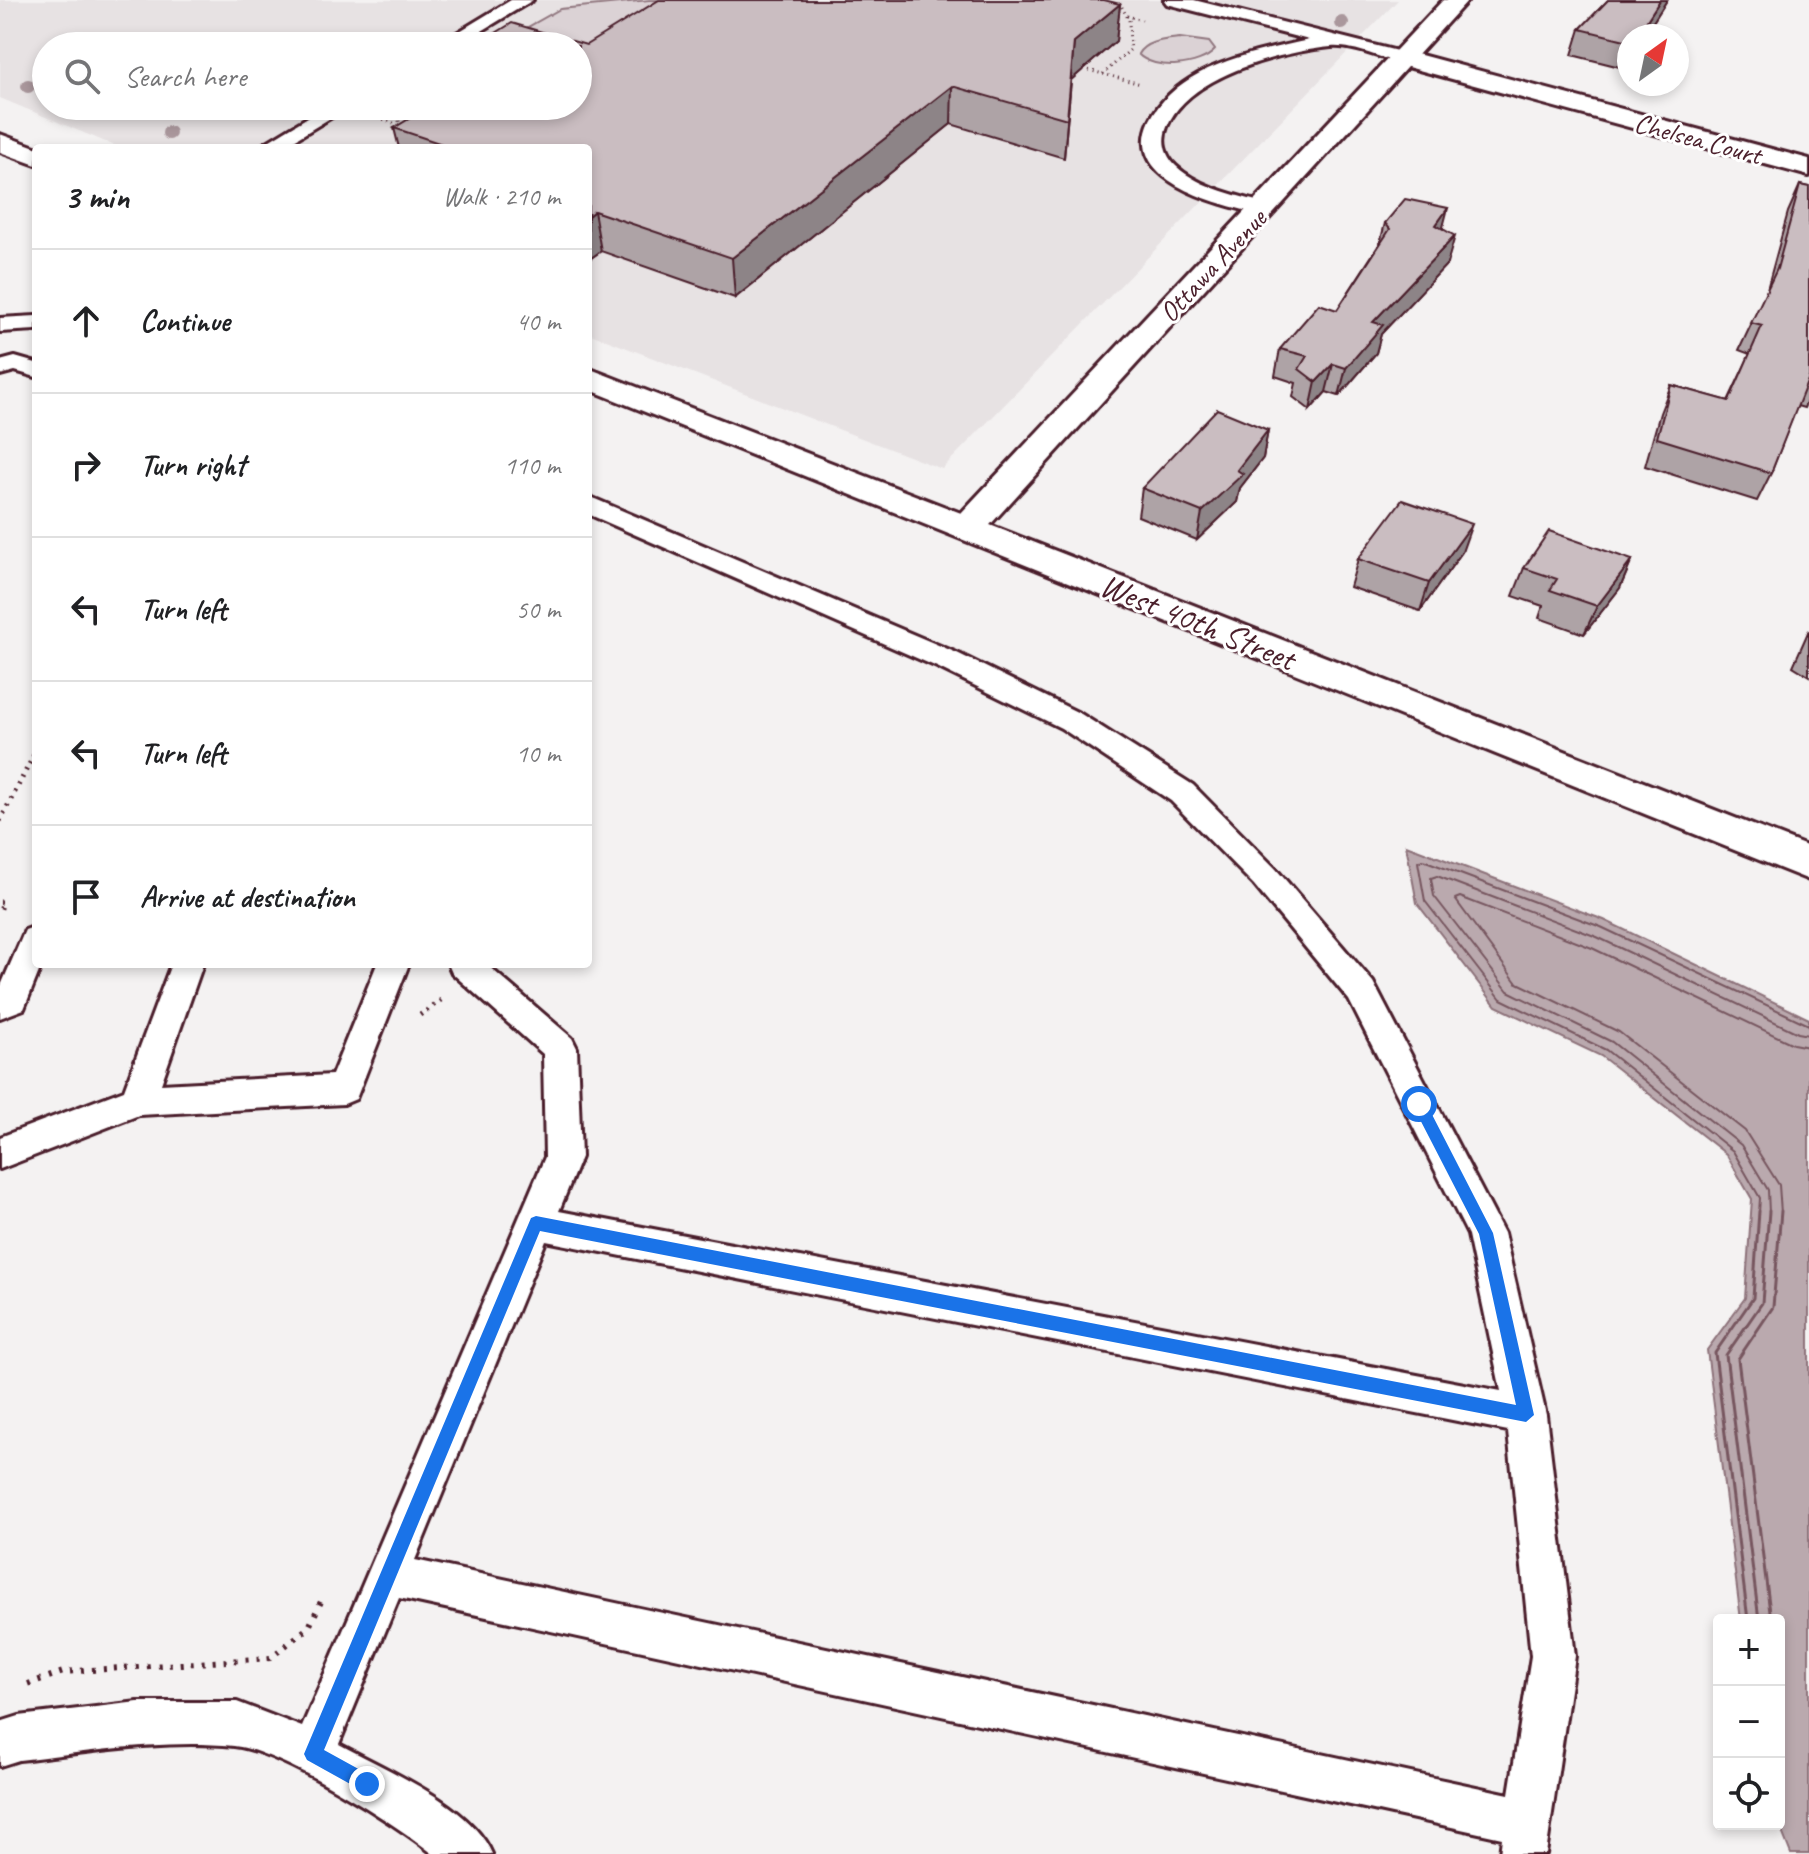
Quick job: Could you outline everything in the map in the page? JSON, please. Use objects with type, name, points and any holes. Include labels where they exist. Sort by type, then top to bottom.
[{"type":"street","name":"Ottawa Avenue","points":[[966,529],[1456,0]]},
{"type":"street","name":"Chelsea Court","points":[[1402,58],[1809,168]]},
{"type":"street","points":[[0,142],[32,155]]},
{"type":"street","name":"West 40th Street","points":[[592,380],[1809,864]]},
{"type":"lane","points":[[468,32],[524,0]]},
{"type":"lane","points":[[1173,0],[1402,58]]},
{"type":"lane","points":[[1252,21],[1274,0]]},
{"type":"lane","points":[[1264,209],[1192,186],[1174,174],[1157,155],[1154,144],[1158,123],[1184,92],[1218,73],[1272,54],[1334,41]]},
{"type":"lane","points":[[274,144],[316,120]]},
{"type":"lane","points":[[0,325],[32,323]]},
{"type":"lane","points":[[0,368],[15,364],[32,369]]},
{"type":"lane","points":[[388,1575],[1526,1837],[1553,1656],[1526,1415],[1486,1233],[1361,991],[1265,877],[1182,793],[1071,721],[947,660],[592,506]]},
{"type":"lane","points":[[0,1004],[12,999],[32,949]]},
{"type":"lane","points":[[138,1100],[186,968]]},
{"type":"lane","points":[[0,1153],[138,1100],[344,1089],[391,968]]},
{"type":"lane","points":[[313,1754],[563,1157],[560,1048],[459,982]]},
{"type":"lane","points":[[536,1223],[1526,1415]]},
{"type":"lane","points":[[0,1744],[19,1738],[138,1724],[237,1724],[313,1754],[421,1814],[469,1854]]},
{"type":"path","points":[[1103,74],[1130,50],[1129,20],[1118,0]]},
{"type":"path","points":[[1084,69],[1144,85]]},
{"type":"path","points":[[383,120],[408,128]]},
{"type":"path","points":[[399,120],[400,126]]},
{"type":"path","points":[[0,821],[32,759]]},
{"type":"path","points":[[0,902],[3,902],[0,911]]},
{"type":"path","points":[[415,1019],[459,982]]},
{"type":"path","points":[[13,1688],[63,1672],[270,1658],[309,1627],[328,1585]]},
{"type":"shaded area","points":[[0,0],[1398,0],[942,469],[592,335],[592,144],[110,144],[53,120],[592,120],[592,32],[32,32],[32,111],[0,98]]},
{"type":"shaded area","points":[[649,0],[696,0],[604,75],[592,62],[592,32],[521,31],[560,9]]},
{"type":"shaded area","points":[[1180,38],[1209,42],[1215,50],[1199,60],[1177,65],[1155,63],[1138,54],[1151,43]]},
{"type":"water","points":[[1406,845],[1604,920],[1809,1019],[1809,1854],[1791,1854],[1781,1830],[1785,1830],[1785,1614],[1740,1614],[1707,1350],[1745,1298],[1752,1199],[1726,1154],[1601,1056],[1496,1006],[1417,903]]},
{"type":"building","points":[[659,0],[1104,0],[1120,4],[1074,42],[1067,119],[952,86],[732,258],[592,213],[592,144],[442,144],[394,128],[407,120],[592,120],[592,41]]},
{"type":"building","points":[[1608,0],[1660,0],[1645,24],[1617,24],[1617,38],[1580,29]]},
{"type":"building","points":[[512,23],[542,32],[497,32]]},
{"type":"building","points":[[1800,185],[1809,187],[1809,377],[1771,473],[1657,438],[1671,385],[1729,401],[1762,326],[1751,323],[1777,269]]},
{"type":"building","points":[[1405,199],[1448,208],[1436,225],[1455,236],[1373,322],[1383,325],[1346,368],[1333,364],[1316,382],[1299,369],[1307,356],[1280,349],[1319,304],[1337,310],[1390,229],[1385,223]]},
{"type":"building","points":[[1217,409],[1268,430],[1237,470],[1243,474],[1202,512],[1142,488]]},
{"type":"building","points":[[1402,500],[1472,524],[1429,583],[1358,559]]},
{"type":"building","points":[[1549,531],[1632,560],[1597,606],[1550,590],[1557,579],[1524,568]]},
{"type":"route","points":[[367,1784],[313,1754],[536,1223],[1526,1415],[1486,1233],[1419,1104]]}]
